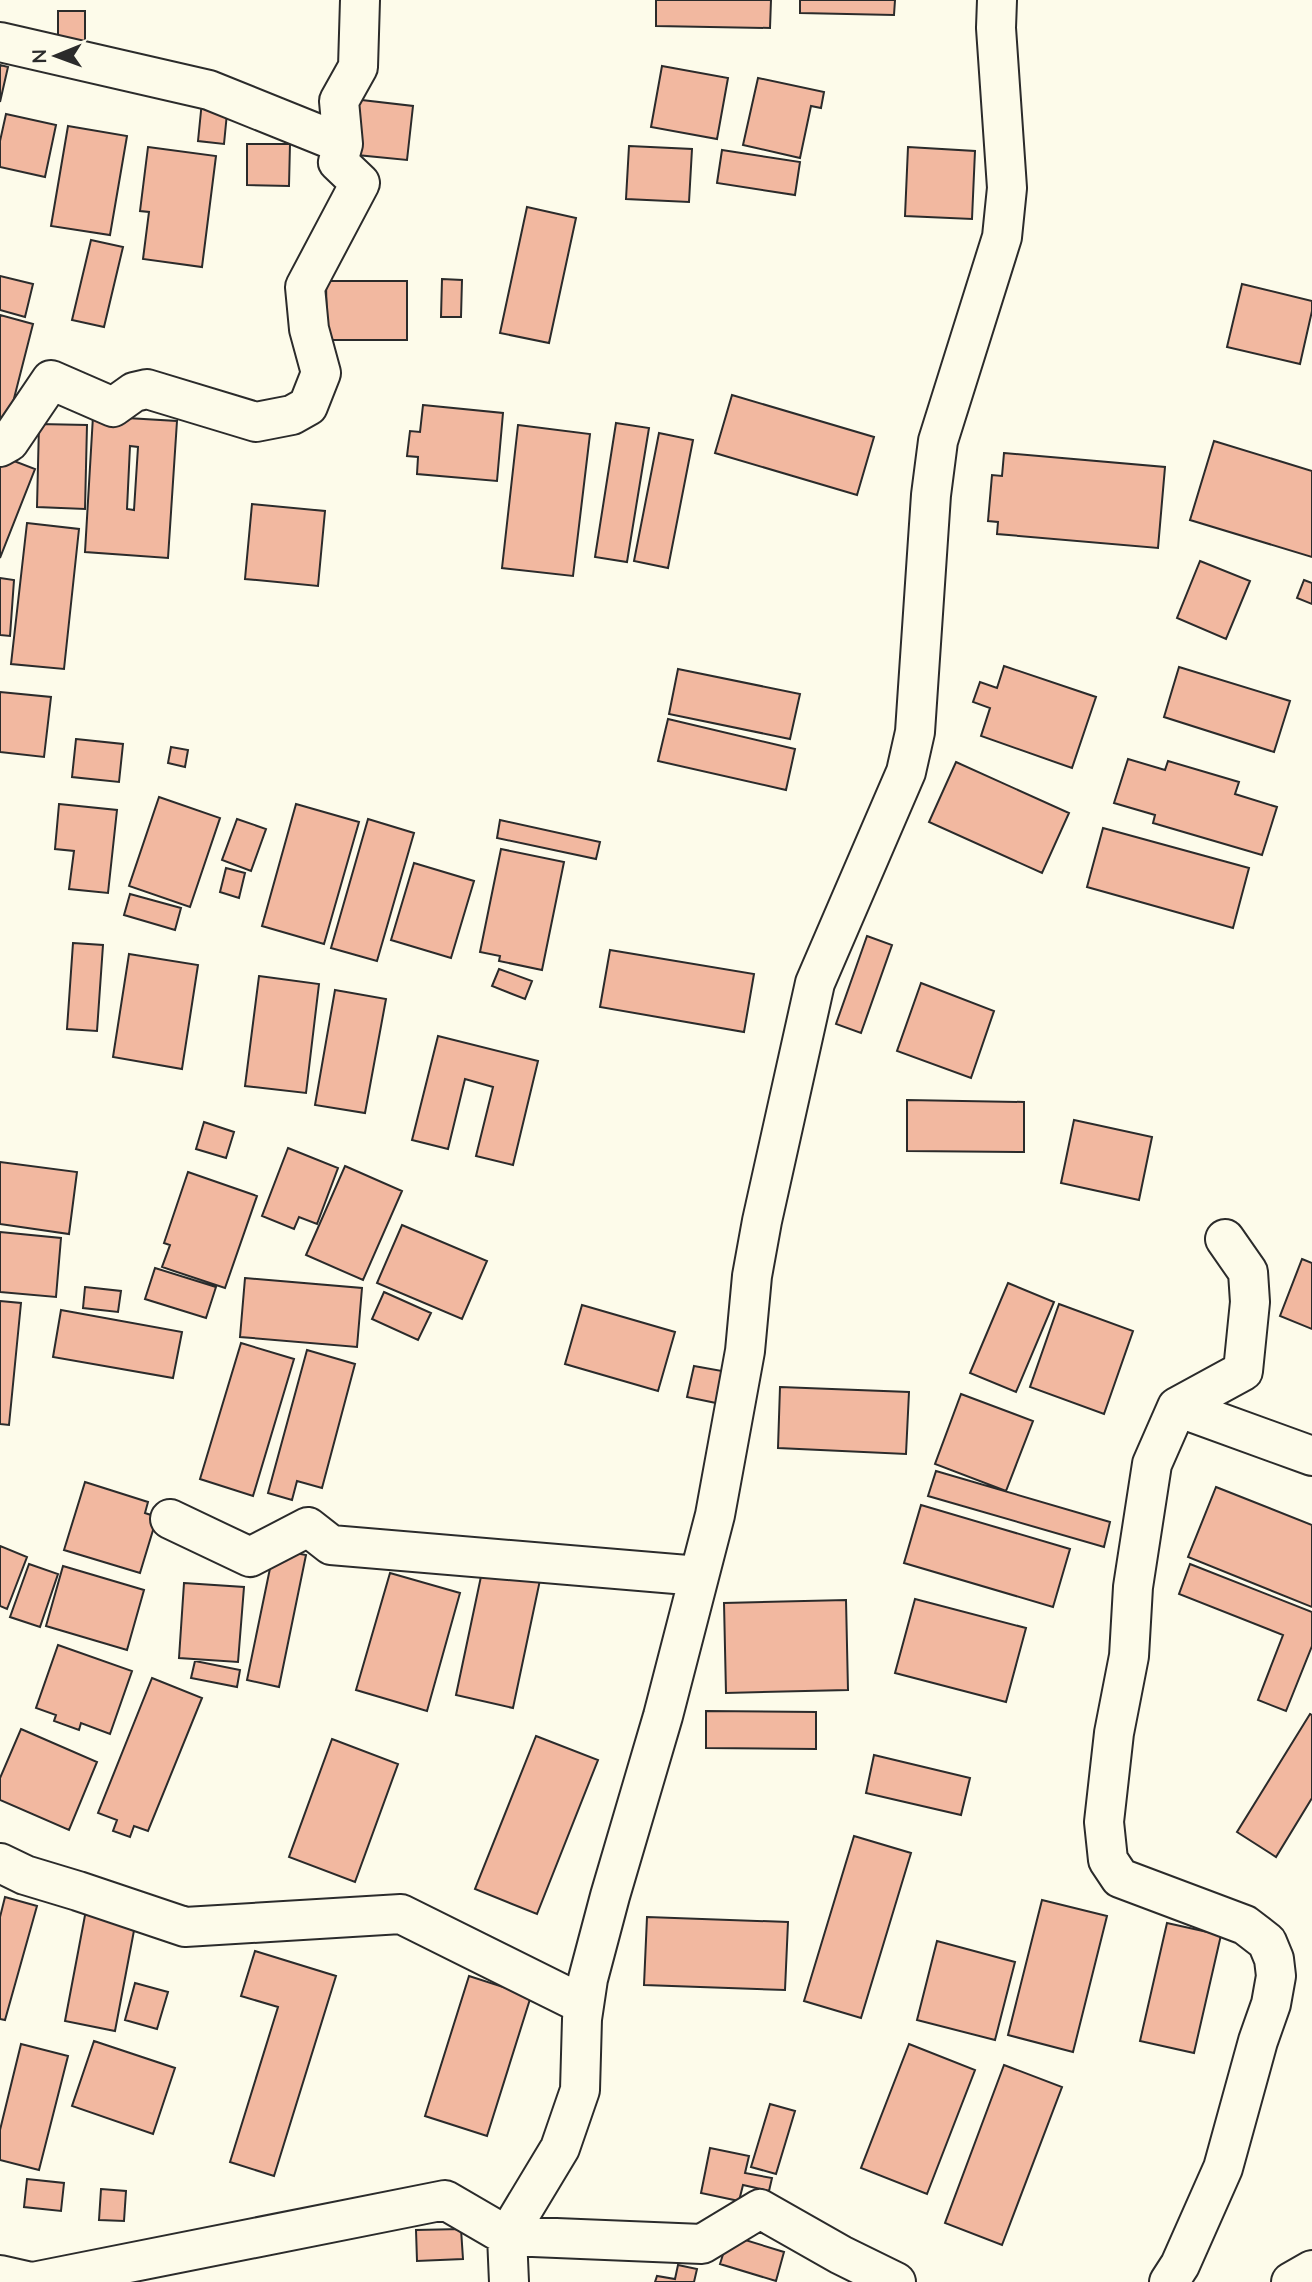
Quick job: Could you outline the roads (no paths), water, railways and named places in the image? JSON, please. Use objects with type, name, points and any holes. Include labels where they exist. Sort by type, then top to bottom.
[{"type":"street","points":[[0,447],[9,442],[51,380],[113,407],[134,392],[147,389],[256,422],[292,415],[308,406],[321,373],[309,329],[305,287],[360,183],[338,162],[343,144],[339,101],[358,67],[360,0]]},
{"type":"street","points":[[509,2282],[507,2236],[559,2148],[580,2090],[582,2019],[588,1979],[663,1716],[715,1515],[745,1351],[752,1276],[762,1221],[815,983],[906,772],[915,732],[931,495],[938,441],[1002,237],[1006,214],[1007,188],[996,28],[997,0]]},
{"type":"street","points":[[0,42],[209,90],[343,144]]},
{"type":"street","points":[[1169,2282],[1180,2265],[1223,2168],[1258,2041],[1272,2004],[1276,1976],[1274,1959],[1267,1942],[1245,1925],[1120,1878],[1108,1860],[1104,1822],[1114,1732],[1129,1656],[1133,1587],[1152,1464],[1177,1406],[1243,1371],[1250,1302],[1248,1272],[1225,1239]]},
{"type":"street","points":[[1177,1406],[1312,1456]]},
{"type":"street","points":[[170,1519],[250,1557],[308,1527],[331,1545],[699,1576]]},
{"type":"street","points":[[0,1863],[24,1875],[185,1927],[401,1914],[584,2005]]},
{"type":"street","points":[[0,2274],[32,2282],[446,2200],[507,2236],[702,2244],[760,2209],[841,2255],[896,2282]]},
{"type":"street","points":[[1291,2282],[1312,2270]]}]
